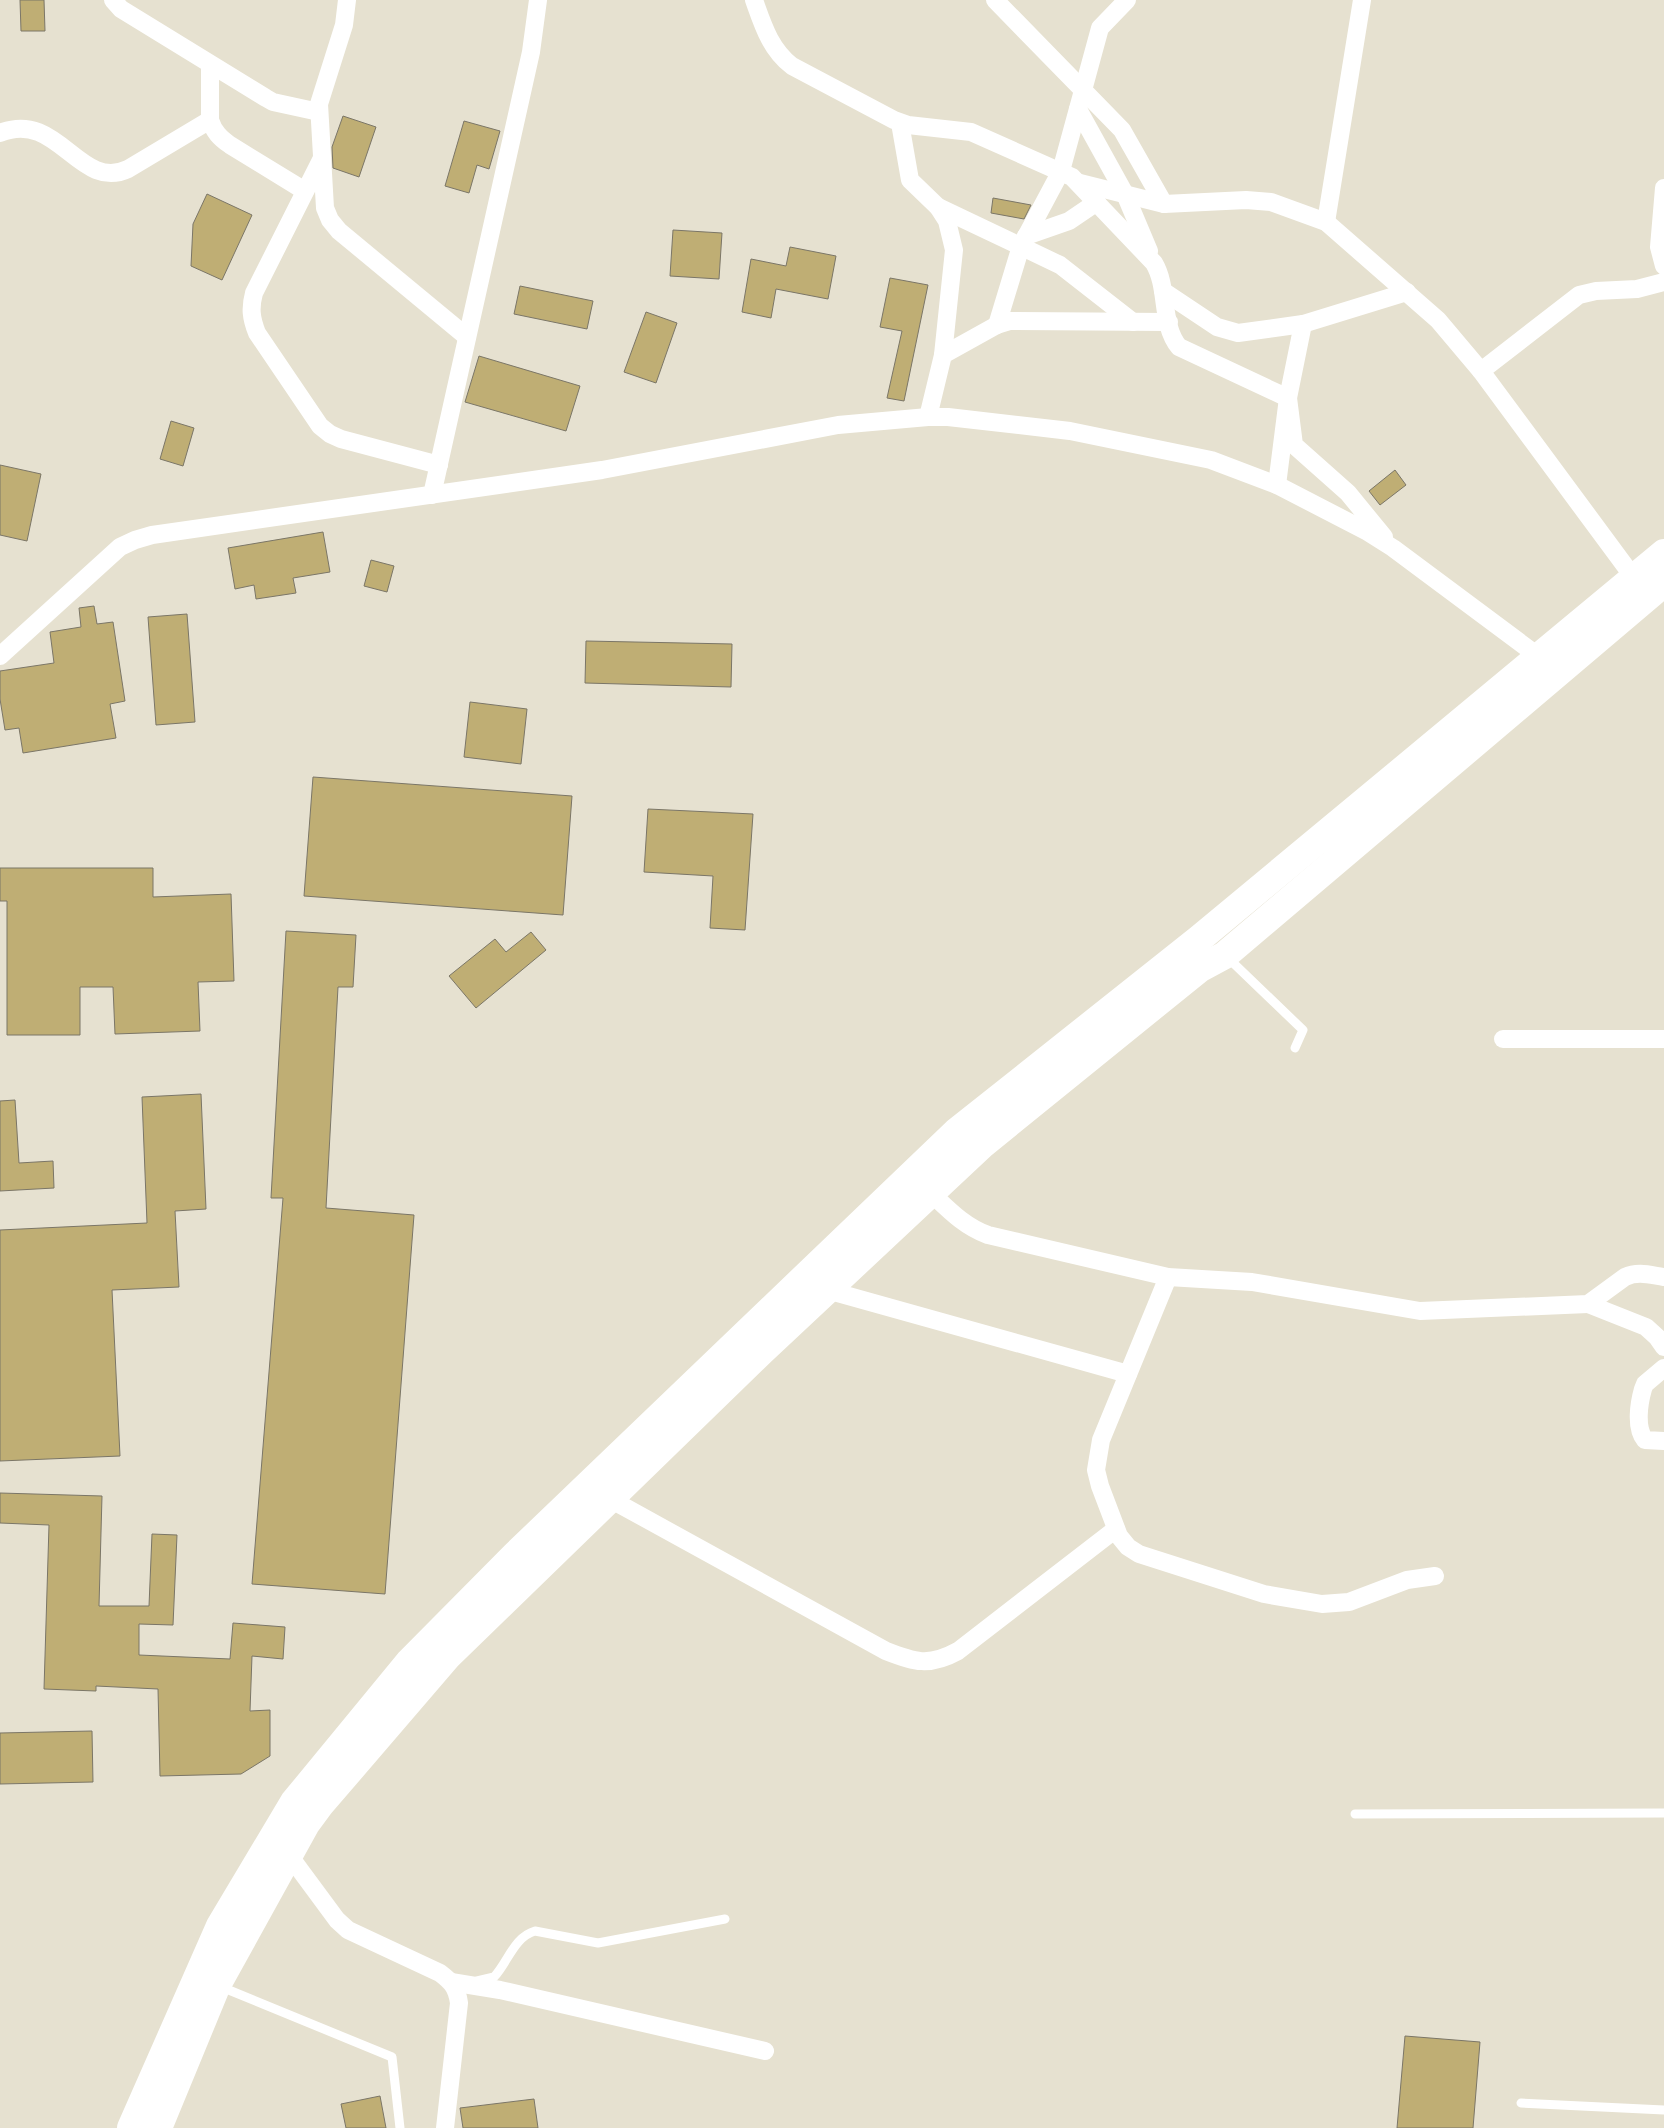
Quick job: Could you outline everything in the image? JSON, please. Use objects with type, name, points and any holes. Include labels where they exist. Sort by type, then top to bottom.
[{"type":"main road","points":[[131,2128],[220,1926],[294,1802],[410,1661],[510,1578],[610,1499],[827,1290],[991,1137],[1199,969],[1225,955],[1548,664],[1634,578],[1664,553]]},
{"type":"main road","points":[[158,2128],[217,1985],[313,1814],[510,1578],[956,1132],[1548,664],[1664,583]]},
{"type":"street","points":[[113,0],[121,9],[273,102],[319,112]]},
{"type":"street","points":[[347,0],[344,25],[322,92],[319,112],[325,208],[330,220],[339,231],[467,337]]},
{"type":"street","points":[[432,495],[531,52],[538,0]]},
{"type":"street","points":[[754,0],[769,40],[783,60],[792,66],[900,123],[971,132],[1061,171],[1080,183],[1154,263]]},
{"type":"street","points":[[995,0],[1122,130],[1164,204]]},
{"type":"street","points":[[997,325],[1023,241],[1061,171],[1100,28],[1126,0]]},
{"type":"street","points":[[1326,222],[1362,0]]},
{"type":"street","points":[[210,64],[210,120],[220,138],[305,191]]},
{"type":"street","points":[[1078,109],[1125,194],[1160,274],[1172,336],[1179,347],[1288,398]]},
{"type":"street","points":[[0,132],[20,128],[35,130],[48,136],[93,170],[108,175],[128,169],[210,120]]},
{"type":"street","points":[[900,123],[910,180],[938,207],[947,221],[954,250],[943,355],[928,416]]},
{"type":"street","points":[[322,158],[254,293],[250,307],[257,333],[320,426],[330,434],[341,439],[438,465]]},
{"type":"street","points":[[1080,183],[1164,204],[1246,200],[1271,202],[1326,222],[1434,316],[1481,371],[1634,578]]},
{"type":"street","points":[[1664,188],[1659,247],[1664,266]]},
{"type":"street","points":[[1023,241],[1069,222],[1097,202]]},
{"type":"street","points":[[938,207],[1023,241],[1070,272],[1133,322]]},
{"type":"street","points":[[1481,371],[1579,295],[1596,291],[1637,289],[1664,282]]},
{"type":"street","points":[[1163,291],[1216,327],[1227,331],[1247,332],[1303,324],[1407,292]]},
{"type":"street","points":[[943,355],[997,325],[1010,321],[1169,322]]},
{"type":"street","points":[[1277,485],[1288,398],[1303,324]]},
{"type":"street","points":[[1288,398],[1294,445],[1356,502],[1393,548]]},
{"type":"street","points":[[0,656],[106,558],[120,547],[152,534],[602,470],[838,425],[928,416],[1070,431],[1211,460],[1277,485],[1366,531],[1393,548],[1548,664]]},
{"type":"street","points":[[1503,1039],[1664,1039]]},
{"type":"street","points":[[931,1193],[973,1230],[1168,1277],[1252,1282],[1420,1311],[1588,1304],[1646,1327],[1657,1336],[1664,1347]]},
{"type":"street","points":[[1588,1304],[1632,1274],[1638,1273],[1664,1277]]},
{"type":"street","points":[[1168,1277],[1101,1440],[1096,1470],[1116,1529],[1128,1547],[1153,1559],[1264,1594],[1322,1604],[1349,1602],[1407,1580],[1435,1576]]},
{"type":"street","points":[[827,1290],[1128,1374]]},
{"type":"street","points":[[1664,1368],[1645,1384],[1639,1428],[1645,1440],[1664,1441]]},
{"type":"street","points":[[610,1499],[886,1651],[908,1660],[927,1663],[945,1658],[958,1651],[1116,1529]]},
{"type":"street","points":[[289,1855],[336,1920],[348,1930],[456,1982],[500,1990],[765,2051]]},
{"type":"street","points":[[445,2128],[459,2003],[456,1982]]},
{"type":"lane","points":[[1225,955],[1303,1030],[1295,1048]]},
{"type":"lane","points":[[1355,1814],[1664,1813]]},
{"type":"lane","points":[[456,1982],[486,1980],[494,1977],[520,1939],[535,1932],[598,1943],[725,1919]]},
{"type":"lane","points":[[217,1985],[392,2058],[400,2128]]},
{"type":"lane","points":[[1521,2103],[1664,2110]]},
{"type":"building","points":[[20,0],[44,0],[45,31],[21,31]]},
{"type":"building","points":[[343,116],[376,127],[359,177],[333,168],[332,147]]},
{"type":"building","points":[[464,121],[500,131],[489,169],[477,165],[469,193],[445,186]]},
{"type":"building","points":[[207,194],[252,215],[222,280],[191,266],[193,224]]},
{"type":"building","points":[[993,198],[1031,205],[1024,219],[991,213]]},
{"type":"building","points":[[673,230],[722,233],[719,279],[670,276]]},
{"type":"building","points":[[790,247],[836,256],[828,299],[776,289],[771,318],[742,312],[751,259],[786,266]]},
{"type":"building","points":[[890,278],[928,285],[904,401],[887,398],[902,331],[880,327]]},
{"type":"building","points":[[520,286],[593,301],[587,329],[514,314]]},
{"type":"building","points":[[646,312],[677,323],[656,383],[624,372]]},
{"type":"building","points":[[479,356],[580,386],[566,431],[465,402]]},
{"type":"building","points":[[171,421],[194,428],[183,466],[160,459]]},
{"type":"building","points":[[0,465],[41,474],[27,541],[0,535]]},
{"type":"building","points":[[1395,470],[1406,485],[1380,505],[1369,491]]},
{"type":"building","points":[[323,532],[330,572],[293,578],[296,593],[256,599],[254,585],[235,589],[228,548]]},
{"type":"building","points":[[371,560],[394,566],[387,592],[364,586]]},
{"type":"building","points":[[94,606],[97,624],[113,622],[125,701],[110,704],[116,738],[23,753],[19,728],[5,730],[0,699],[0,671],[54,663],[50,632],[81,627],[79,608]]},
{"type":"building","points":[[187,614],[195,722],[156,725],[148,617]]},
{"type":"building","points":[[586,641],[732,644],[731,687],[585,683]]},
{"type":"building","points":[[470,702],[527,709],[521,764],[464,757]]},
{"type":"building","points":[[313,777],[572,796],[563,915],[304,896]]},
{"type":"building","points":[[648,809],[753,814],[745,930],[710,928],[713,876],[644,872]]},
{"type":"building","points":[[0,868],[153,868],[153,897],[231,894],[234,981],[198,982],[200,1031],[115,1034],[113,987],[80,987],[80,1035],[7,1035],[7,901],[0,901]]},
{"type":"building","points":[[286,931],[356,935],[353,987],[338,987],[326,1208],[414,1215],[385,1594],[252,1584],[283,1198],[271,1198]]},
{"type":"building","points":[[531,932],[546,950],[476,1008],[449,976],[495,939],[506,952]]},
{"type":"building","points":[[201,1094],[206,1209],[175,1211],[179,1287],[112,1290],[120,1456],[0,1461],[0,1230],[147,1223],[142,1097]]},
{"type":"building","points":[[15,1100],[19,1163],[53,1161],[54,1188],[0,1191],[0,1101]]},
{"type":"building","points":[[0,1493],[102,1496],[99,1606],[149,1606],[152,1534],[177,1535],[173,1625],[139,1624],[139,1655],[230,1659],[233,1623],[285,1627],[283,1659],[252,1656],[250,1711],[270,1710],[270,1756],[241,1774],[160,1776],[158,1689],[96,1686],[96,1691],[44,1689],[49,1525],[0,1523]]},
{"type":"building","points":[[92,1731],[93,1782],[0,1784],[0,1733]]},
{"type":"building","points":[[1405,2036],[1480,2042],[1473,2128],[1397,2128]]},
{"type":"building","points":[[380,2096],[386,2128],[346,2128],[341,2104]]},
{"type":"building","points":[[534,2099],[538,2128],[463,2128],[460,2108]]}]
